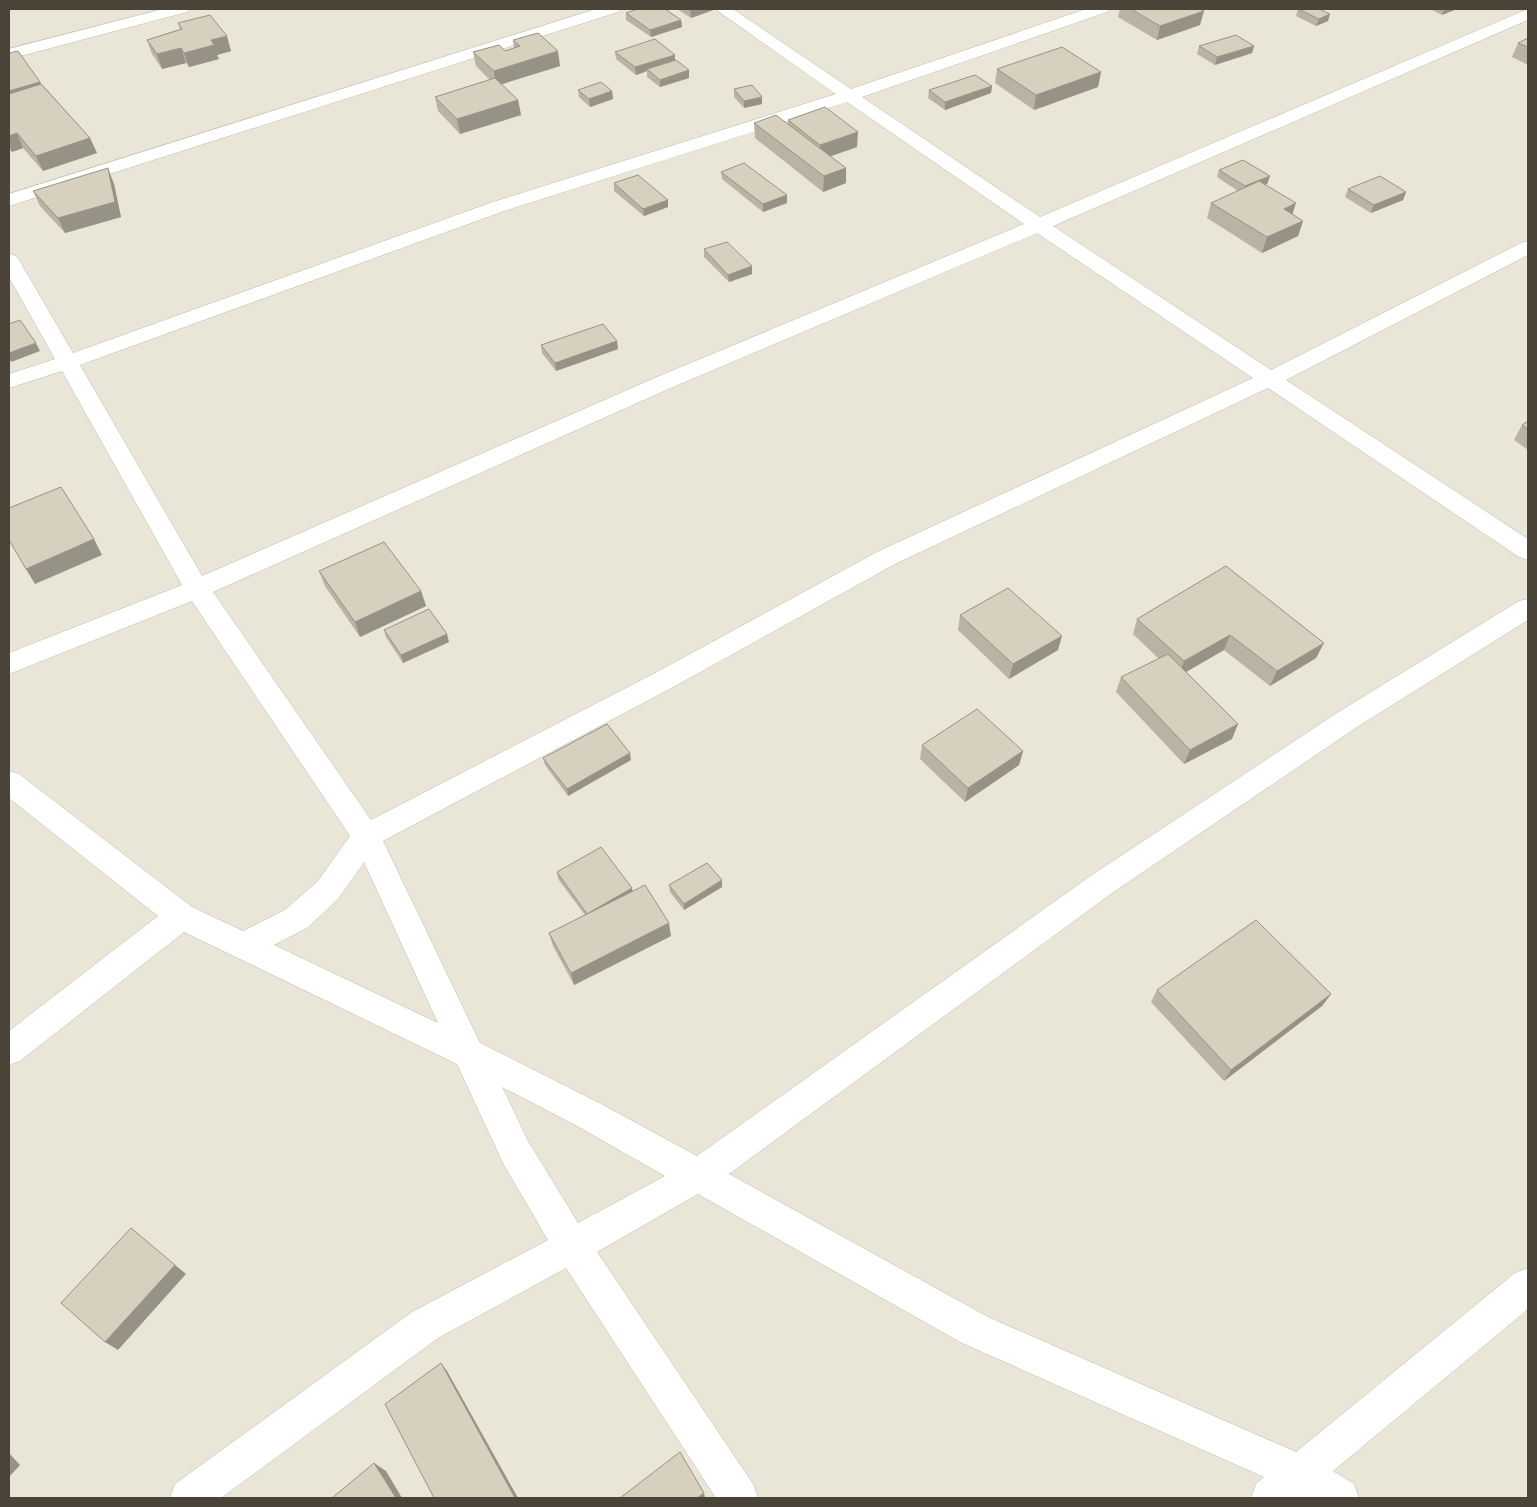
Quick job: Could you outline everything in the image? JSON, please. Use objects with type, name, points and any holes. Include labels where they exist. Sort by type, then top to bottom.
[{"type":"street","points":[[9,54],[181,9]]},
{"type":"street","points":[[9,200],[612,9]]},
{"type":"street","points":[[723,9],[1039,225],[1528,551]]},
{"type":"street","points":[[9,381],[67,362],[497,207],[848,96],[1102,9]]},
{"type":"street","points":[[9,664],[197,589],[665,382],[1039,225],[1528,14]]},
{"type":"street","points":[[243,946],[296,919],[328,890],[366,836],[666,679],[886,558],[1270,379],[1528,247]]},
{"type":"street","points":[[9,260],[197,589],[366,836],[516,1153],[572,1246],[739,1498]]},
{"type":"street","points":[[189,1498],[424,1325],[698,1176],[1102,884],[1348,720],[1528,608]]},
{"type":"street","points":[[9,782],[181,916],[468,1053],[591,1116],[975,1330],[1299,1473],[1340,1498]]},
{"type":"street","points":[[9,1050],[181,916]]},
{"type":"street","points":[[1270,1498],[1528,1286]]},
{"type":"shaded area","points":[[9,9],[1528,9],[1528,1498],[9,1498]]},
{"type":"building","points":[[638,9],[665,9],[681,20],[650,30],[626,13]]},
{"type":"building","points":[[1131,9],[1200,9],[1204,11],[1160,26]]},
{"type":"building","points":[[1298,9],[1319,9],[1330,14],[1319,19]]},
{"type":"building","points":[[210,15],[227,36],[211,40],[214,45],[184,53],[181,48],[157,54],[147,40],[182,29],[178,23]]},
{"type":"building","points":[[538,33],[558,51],[494,71],[473,52],[499,45],[505,51],[520,46],[513,40]]},
{"type":"building","points":[[1236,35],[1254,46],[1217,57],[1199,46]]},
{"type":"building","points":[[1528,38],[1528,47],[1518,43]]},
{"type":"building","points":[[655,39],[675,55],[635,67],[615,52]]},
{"type":"building","points":[[1062,47],[1101,72],[1036,95],[997,69]]},
{"type":"building","points":[[18,51],[40,82],[9,91],[9,53]]},
{"type":"building","points":[[676,60],[689,70],[660,80],[647,69]]},
{"type":"building","points":[[975,75],[992,86],[945,102],[929,90]]},
{"type":"building","points":[[495,78],[518,100],[457,119],[435,97]]},
{"type":"building","points":[[601,82],[612,91],[589,99],[578,90]]},
{"type":"building","points":[[41,84],[90,138],[36,156],[17,133],[9,136],[9,94]]},
{"type":"building","points":[[752,85],[762,97],[744,101],[734,89]]},
{"type":"building","points":[[825,107],[858,132],[820,145],[788,120]]},
{"type":"building","points":[[776,115],[846,168],[824,176],[754,123]]},
{"type":"building","points":[[1243,160],[1270,176],[1245,186],[1219,170]]},
{"type":"building","points":[[744,163],[787,195],[763,204],[721,172]]},
{"type":"building","points":[[108,168],[115,202],[58,218],[33,191]]},
{"type":"building","points":[[638,175],[668,200],[643,209],[614,183]]},
{"type":"building","points":[[1380,176],[1406,192],[1374,205],[1348,189]]},
{"type":"building","points":[[1259,181],[1296,203],[1284,209],[1303,221],[1267,237],[1211,203]]},
{"type":"building","points":[[727,242],[752,266],[728,275],[704,249]]},
{"type":"building","points":[[20,320],[36,343],[9,353],[9,324]]},
{"type":"building","points":[[603,324],[617,341],[555,363],[541,345]]},
{"type":"building","points":[[1528,421],[1528,429],[1522,425]]},
{"type":"building","points":[[61,487],[94,539],[26,569],[9,540],[9,508]]},
{"type":"building","points":[[384,542],[421,591],[355,622],[319,571]]},
{"type":"building","points":[[1226,566],[1324,643],[1277,671],[1230,635],[1184,661],[1137,619]]},
{"type":"building","points":[[1008,588],[1062,636],[1013,664],[960,615]]},
{"type":"building","points":[[429,609],[447,634],[401,655],[384,630]]},
{"type":"building","points":[[1168,654],[1238,724],[1190,750],[1121,677]]},
{"type":"building","points":[[977,709],[1023,751],[968,788],[922,745]]},
{"type":"building","points":[[607,724],[630,753],[567,789],[543,758]]},
{"type":"building","points":[[601,847],[632,888],[587,914],[557,872]]},
{"type":"building","points":[[707,863],[722,880],[684,904],[669,885]]},
{"type":"building","points":[[645,885],[669,923],[571,973],[549,933]]},
{"type":"building","points":[[1256,920],[1331,994],[1231,1070],[1157,990]]},
{"type":"building","points":[[131,1228],[175,1265],[105,1342],[61,1303]]},
{"type":"building","points":[[441,1363],[515,1498],[434,1498],[385,1404]]},
{"type":"building","points":[[680,1452],[704,1493],[697,1498],[620,1498]]},
{"type":"building","points":[[374,1463],[396,1498],[332,1498]]}]
